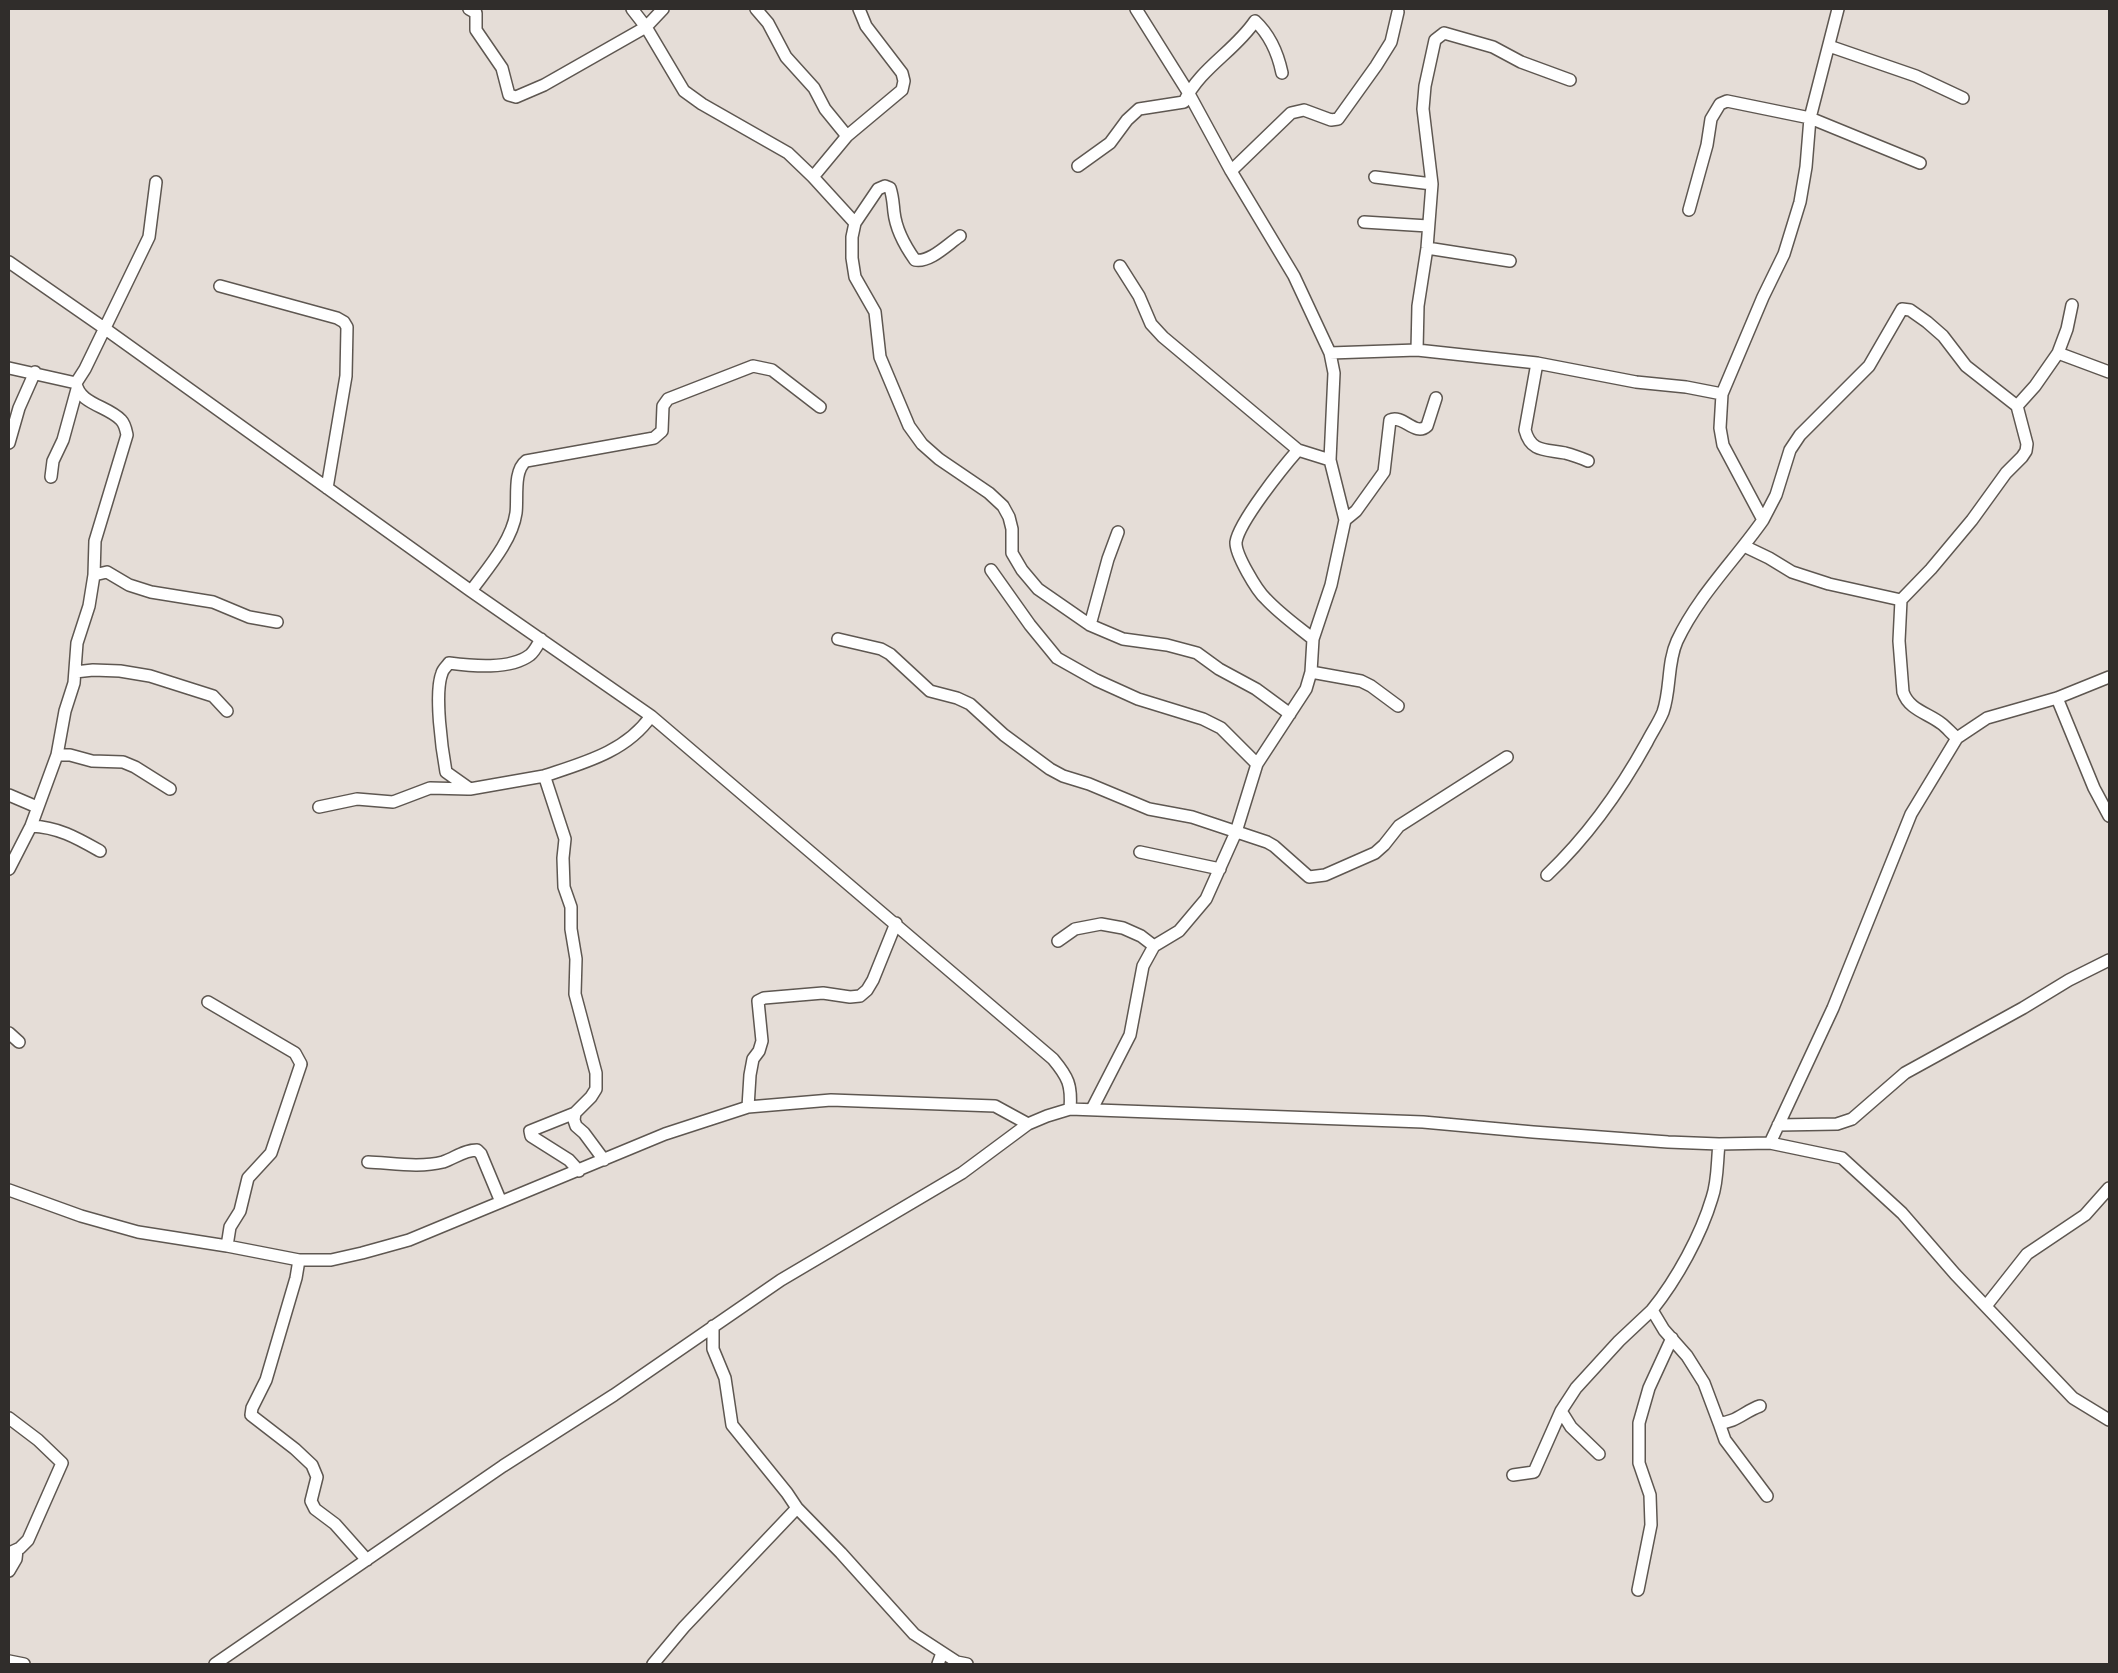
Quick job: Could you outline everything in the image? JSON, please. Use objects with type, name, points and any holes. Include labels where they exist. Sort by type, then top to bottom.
[{"type":"street","points":[[469,9],[476,13],[476,30],[502,68],[509,95],[516,97],[544,84],[646,27],[664,9]]},
{"type":"street","points":[[632,9],[646,27],[684,91],[702,104],[788,153],[855,223]]},
{"type":"street","points":[[756,9],[768,23],[786,57],[814,88],[825,109],[847,136]]},
{"type":"street","points":[[813,177],[847,136],[902,90],[904,81],[902,73],[866,26],[858,9]]},
{"type":"street","points":[[1092,1109],[1130,1035],[1143,966],[1154,946],[1180,931],[1206,899],[1236,832],[1258,764],[1306,689],[1312,672],[1313,639],[1331,585],[1345,520],[1330,460],[1334,372],[1330,353],[1294,276],[1232,171],[1189,93],[1136,9]]},
{"type":"street","points":[[1763,520],[1723,445],[1720,428],[1722,394],[1763,297],[1784,254],[1800,202],[1806,167],[1810,118],[1838,9]]},
{"type":"street","points":[[1232,171],[1291,113],[1304,110],[1331,120],[1338,119],[1391,42],[1398,12]]},
{"type":"street","points":[[1078,166],[1110,143],[1127,120],[1139,109],[1184,102],[1192,86],[1245,36],[1255,21],[1278,55],[1282,73]]},
{"type":"street","points":[[1416,350],[1418,306],[1427,248],[1432,184],[1424,109],[1425,86],[1435,40],[1444,34],[1494,48],[1521,62],[1570,80]]},
{"type":"street","points":[[1829,46],[1916,76],[1963,98]]},
{"type":"street","points":[[1689,210],[1707,146],[1711,119],[1720,104],[1727,101],[1810,118],[1920,163]]},
{"type":"street","points":[[1375,177],[1432,184]]},
{"type":"street","points":[[51,477],[53,461],[63,440],[76,386],[149,237],[156,182]]},
{"type":"street","points":[[960,236],[930,257],[922,261],[915,260],[904,244],[894,214],[893,196],[890,188],[885,186],[878,189],[855,223],[852,238],[852,258],[855,277],[875,312],[880,357],[909,426],[922,444],[939,459],[989,493],[1003,506],[1009,517],[1012,529],[1012,553],[1022,570],[1038,589],[1090,625],[1123,639],[1167,645],[1197,653],[1290,714]]},
{"type":"street","points":[[1364,222],[1428,226]]},
{"type":"street","points":[[1427,248],[1510,261]]},
{"type":"street","points":[[9,262],[471,591],[651,716],[896,923],[1053,1059],[1066,1076],[1071,1095],[1070,1109]]},
{"type":"street","points":[[1120,266],[1139,296],[1152,324],[1163,337],[1298,450],[1330,460]]},
{"type":"street","points":[[220,286],[337,318],[344,322],[347,328],[346,376],[327,488]]},
{"type":"street","points":[[2017,406],[2035,386],[2058,353],[2072,306]]},
{"type":"street","points":[[1546,875],[1568,855],[1630,774],[1663,712],[1670,677],[1671,660],[1677,641],[1715,581],[1763,520],[1776,495],[1790,450],[1800,435],[1869,366],[1902,309],[1910,310],[1927,322],[1943,336],[1966,366],[2017,406],[2027,444],[2026,451],[1931,569],[1901,600],[1899,641],[1905,699],[1917,709],[1942,724],[1957,738]]},
{"type":"street","points":[[1330,353],[1416,350],[1537,363],[1636,382],[1686,387],[1722,394]]},
{"type":"street","points":[[2058,353],[2109,372]]},
{"type":"street","points":[[1537,363],[1525,430],[1528,440],[1533,446],[1545,451],[1566,453],[1588,461]]},
{"type":"street","points":[[471,591],[506,539],[516,515],[520,468],[526,461],[654,438],[662,432],[663,406],[668,400],[748,366],[772,370],[820,407]]},
{"type":"street","points":[[9,368],[35,372],[76,386],[85,399],[112,413],[123,422],[127,435],[95,541],[94,574],[89,606],[77,643],[75,672],[57,755],[31,826],[9,869]]},
{"type":"street","points":[[9,443],[19,408],[35,372]]},
{"type":"street","points":[[1345,520],[1356,511],[1384,472],[1390,420],[1398,419],[1419,430],[1424,429],[1427,426],[1436,398]]},
{"type":"street","points":[[1298,450],[1279,472],[1260,500],[1236,543],[1239,558],[1264,598],[1313,639]]},
{"type":"street","points":[[1090,625],[1108,559],[1118,532]]},
{"type":"street","points":[[1744,546],[1792,572],[1829,584],[1901,600]]},
{"type":"street","points":[[991,570],[1030,625],[1057,658],[1096,680],[1138,699],[1203,719],[1221,728],[1258,764]]},
{"type":"street","points":[[94,574],[107,572],[129,585],[151,592],[213,602],[249,617],[277,622]]},
{"type":"street","points":[[470,789],[446,772],[442,752],[439,694],[442,672],[449,663],[474,666],[499,665],[518,661],[531,654],[541,639]]},
{"type":"street","points":[[838,639],[881,649],[890,654],[930,691],[957,698],[970,704],[1004,735],[1050,769],[1063,776],[1089,784],[1149,808],[1192,817],[1274,846],[1309,877],[1325,875],[1375,853],[1399,826],[1507,757]]},
{"type":"street","points":[[75,672],[92,670],[120,671],[150,676],[213,696],[227,711]]},
{"type":"street","points":[[1312,672],[1361,681],[1398,706]]},
{"type":"street","points":[[1770,1143],[1833,1008],[1911,814],[1957,738],[1987,718],[2057,698],[2109,677]]},
{"type":"street","points":[[2057,698],[2094,788],[2109,816]]},
{"type":"street","points":[[318,807],[357,799],[393,802],[430,788],[470,789],[544,776],[595,760],[635,734],[651,716]]},
{"type":"street","points":[[57,755],[70,755],[92,761],[122,762],[135,767],[170,789]]},
{"type":"street","points":[[544,776],[565,839],[563,858],[564,887],[571,907],[571,929],[576,959],[575,994],[596,1074],[596,1090],[575,1113],[530,1131],[530,1136],[569,1160],[579,1171]]},
{"type":"street","points":[[9,795],[37,807]]},
{"type":"street","points":[[31,826],[48,827],[71,834],[100,851]]},
{"type":"street","points":[[1140,852],[1220,869]]},
{"type":"street","points":[[748,1107],[753,1059],[759,1051],[762,1041],[758,1001],[764,998],[823,993],[850,997],[860,996],[874,980],[896,923]]},
{"type":"street","points":[[1058,941],[1075,929],[1101,924],[1123,928],[1141,936],[1154,946]]},
{"type":"street","points":[[1778,1124],[1837,1124],[1852,1119],[1905,1072],[2069,980],[2109,960]]},
{"type":"street","points":[[208,1002],[295,1053],[301,1064],[271,1153],[248,1178],[240,1212],[230,1227],[227,1246]]},
{"type":"street","points":[[9,1033],[19,1042]]},
{"type":"street","points":[[9,1190],[80,1216],[138,1232],[299,1260],[331,1260],[362,1254],[408,1240],[579,1171],[664,1134],[748,1107],[831,1100],[995,1106],[1028,1124]]},
{"type":"street","points":[[216,1664],[503,1466],[614,1395],[781,1280],[962,1174],[1028,1124],[1070,1109],[1423,1122],[1533,1132],[1719,1144],[1770,1143],[1842,1158],[1902,1213],[2073,1398],[2109,1420]]},
{"type":"street","points":[[575,1113],[574,1120],[576,1126],[584,1133],[604,1160]]},
{"type":"street","points":[[1513,1475],[1534,1472],[1561,1411],[1576,1388],[1619,1341],[1652,1310],[1664,1295],[1692,1245],[1713,1197],[1719,1144]]},
{"type":"street","points":[[368,1162],[412,1164],[443,1162],[469,1150],[477,1150],[481,1154],[501,1202]]},
{"type":"street","points":[[1986,1306],[2027,1254],[2085,1215],[2109,1188]]},
{"type":"street","points":[[299,1260],[296,1278],[266,1380],[252,1408],[251,1415],[289,1444],[312,1465],[317,1477],[311,1501],[315,1509],[335,1524],[366,1560]]},
{"type":"street","points":[[1652,1310],[1664,1330],[1704,1382],[1725,1440],[1767,1496]]},
{"type":"street","points":[[713,1326],[713,1349],[725,1378],[732,1425],[797,1508],[841,1553],[914,1634],[957,1662],[967,1664]]},
{"type":"street","points":[[1638,1590],[1651,1525],[1650,1495],[1639,1463],[1639,1423],[1649,1388],[1672,1338]]},
{"type":"street","points":[[1719,1423],[1733,1422],[1741,1414],[1760,1406]]},
{"type":"street","points":[[1561,1411],[1571,1427],[1600,1454]]},
{"type":"street","points":[[9,1418],[38,1440],[62,1463],[28,1540],[13,1552],[16,1560],[9,1571]]},
{"type":"street","points":[[653,1664],[684,1627],[797,1508]]},
{"type":"street","points":[[938,1664],[942,1652]]},
{"type":"street","points":[[9,1661],[24,1664]]}]
